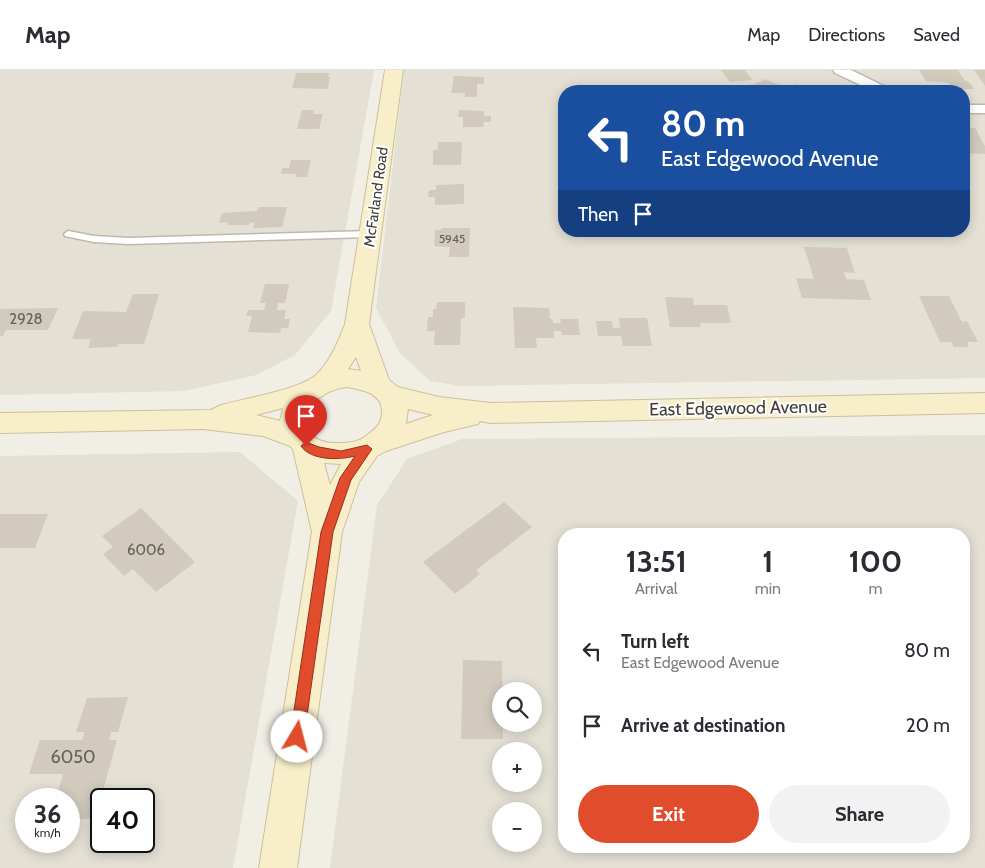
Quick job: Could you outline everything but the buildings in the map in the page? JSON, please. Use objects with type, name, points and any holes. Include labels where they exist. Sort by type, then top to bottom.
[{"type":"main road","name":"McFarland Road","points":[[317,387],[344,356],[357,324],[394,70]]},
{"type":"main road","name":"McFarland Road","points":[[357,324],[384,390]]},
{"type":"main road","name":"East Edgewood Avenue","points":[[203,419],[317,387],[335,379],[358,378],[384,390],[439,407],[491,413],[985,403]]},
{"type":"main road","points":[[317,387],[300,399],[292,419],[293,428],[302,442],[327,532]]},
{"type":"main road","points":[[278,868],[327,532],[346,478],[373,446],[393,427],[396,419],[395,402],[384,390]]},
{"type":"main road","name":"East Edgewood Avenue","points":[[0,423],[203,419],[265,426],[302,442],[316,451],[341,455],[443,422],[491,413]]},
{"type":"street","points":[[840,70],[871,85]]},
{"type":"street","points":[[970,109],[985,109]]},
{"type":"lane","points":[[68,234],[94,239],[129,241],[370,234]]},
{"type":"shaded area","points":[[0,70],[374,70],[331,311],[295,355],[256,375],[184,391],[0,395]]},
{"type":"shaded area","points":[[404,70],[985,70],[985,378],[461,386],[430,381],[400,353],[376,308]]},
{"type":"shaded area","points":[[985,435],[985,868],[330,868],[377,505],[407,459],[462,439]]},
{"type":"shaded area","points":[[240,452],[298,501],[233,868],[0,868],[0,456]]},
{"type":"route","points":[[297,737],[327,532],[346,478],[367,449],[341,455],[316,451],[306,446]]}]
